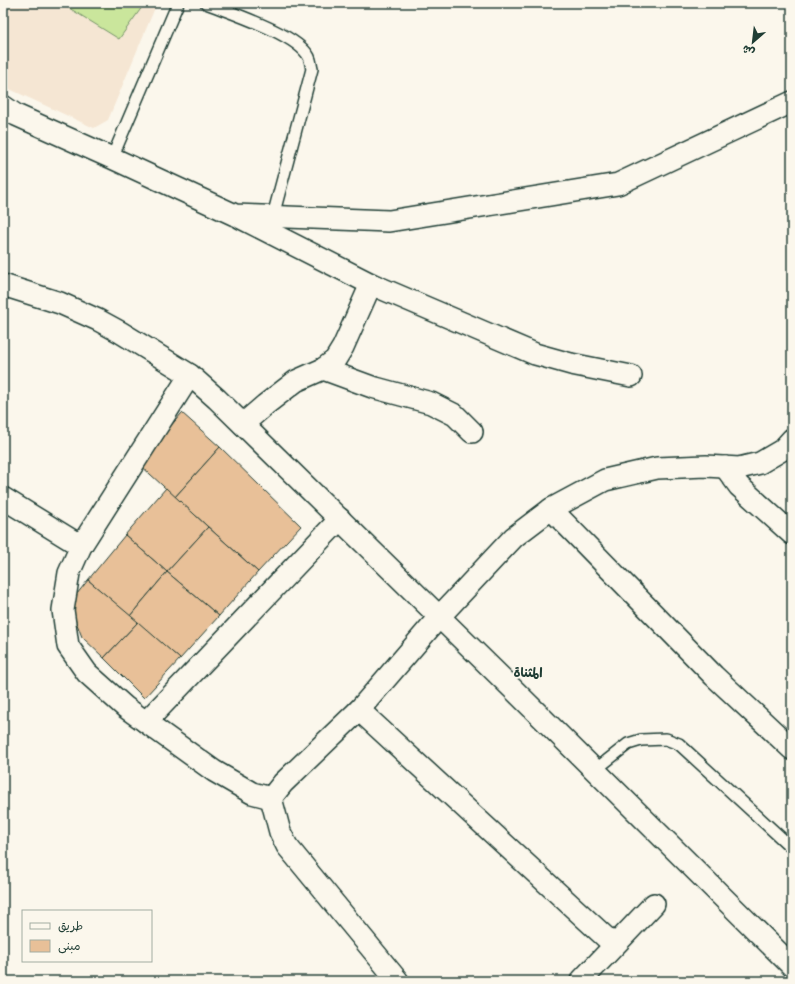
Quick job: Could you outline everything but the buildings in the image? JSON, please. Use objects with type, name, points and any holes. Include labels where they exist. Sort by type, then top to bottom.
[{"type":"street","points":[[235,215],[389,221],[618,184],[792,102]]},
{"type":"street","points":[[3,106],[16,115],[235,215],[371,284],[535,354],[571,364],[631,376]]},
{"type":"street","points":[[242,424],[296,381],[323,369],[335,360],[343,347],[371,284]]},
{"type":"street","points":[[3,285],[60,303],[98,320],[190,375],[217,399],[340,519],[792,966]]},
{"type":"street","points":[[323,369],[372,387],[431,403],[455,415],[472,432]]},
{"type":"street","points":[[190,375],[81,546],[69,573],[63,610],[68,646],[87,673],[125,707],[214,771],[252,793],[271,798]]},
{"type":"street","points":[[271,798],[283,783],[359,710],[438,617],[514,537],[551,509],[605,480],[657,468],[706,466],[739,468],[760,463],[782,450],[792,439]]},
{"type":"street","points":[[725,467],[744,490],[792,534]]},
{"type":"street","points":[[3,498],[81,546]]},
{"type":"street","points":[[551,509],[714,676],[792,749]]},
{"type":"street","points":[[146,722],[340,519]]},
{"type":"street","points":[[359,710],[614,946]]},
{"type":"street","points":[[271,798],[280,832],[287,846],[398,981]]},
{"type":"street","points":[[581,981],[654,904]]},
{"type":"lane","points":[[112,158],[178,3]]},
{"type":"lane","points":[[206,3],[268,28],[295,42],[309,57],[312,69],[273,216]]},
{"type":"lane","points":[[595,770],[628,744],[642,740],[666,739],[679,744],[792,848]]},
{"type":"shaded area","points":[[3,3],[157,3],[108,120],[94,128],[3,86]]},
{"type":"green space","points":[[61,3],[145,3],[119,39]]},
{"type":"district","name":"المثناة","points":[[528,672]]}]
